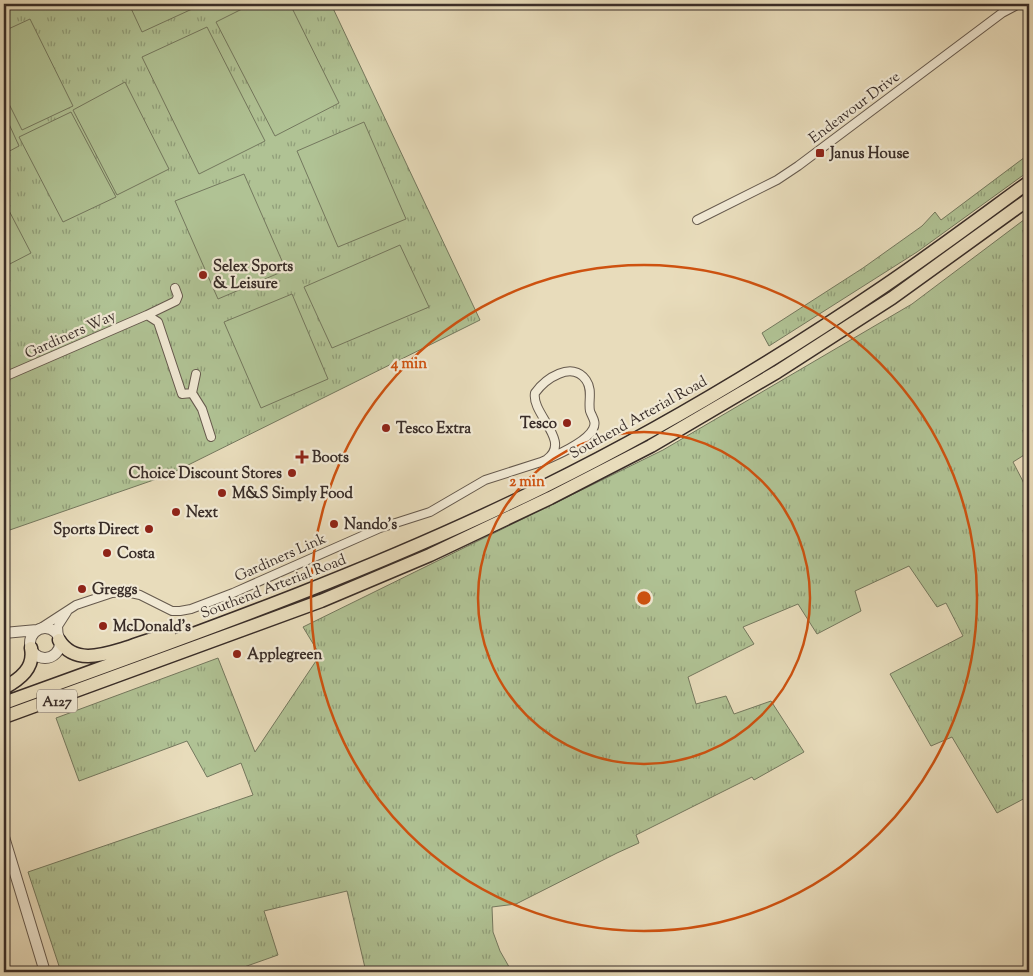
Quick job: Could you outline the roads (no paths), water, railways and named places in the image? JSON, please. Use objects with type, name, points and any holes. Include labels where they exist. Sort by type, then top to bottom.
[{"type":"highway","name":"Southend Arterial Road","points":[[4,703],[316,588],[425,543],[527,495],[654,429],[771,360],[884,286],[1029,182]]},
{"type":"highway","name":"Southend Arterial Road","points":[[4,717],[321,601],[430,555],[559,494],[651,446],[777,372],[892,298],[1029,199]]},
{"type":"highway","name":"A127","points":[[59,640],[62,646],[72,653],[85,656],[102,655],[316,588]]},
{"type":"highway","name":"A127","points":[[4,688],[29,667],[32,658],[31,648]]},
{"type":"highway","name":"A127","points":[[4,723],[110,678]]},
{"type":"street","name":"Endeavour Drive","points":[[697,220],[784,175],[1002,13],[1019,4]]},
{"type":"street","name":"Gardiners Way","points":[[4,377],[176,301],[178,296],[176,288]]},
{"type":"street","points":[[147,315],[158,322],[182,394],[192,393]]},
{"type":"street","name":"Gardiners Link","points":[[39,629],[76,605],[99,596],[119,592],[140,595],[172,611],[191,609],[233,593],[380,528],[430,512],[485,480],[547,460],[573,446],[594,428],[594,421],[590,411],[589,386],[586,380],[578,374],[567,372],[553,375],[535,393],[536,404],[555,443],[553,453],[547,460]]},
{"type":"street","points":[[196,374],[192,393],[202,409],[212,437]]},
{"type":"street","name":"Gardiners Link","points":[[59,640],[57,630],[61,619],[76,605]]},
{"type":"street","points":[[47,628],[55,632],[59,644],[56,652],[49,657],[40,657],[36,655],[22,638],[4,633],[28,632],[47,628]]},
{"type":"street","points":[[31,648],[31,638],[39,629]]},
{"type":"street","points":[[4,837],[45,972]]},
{"type":"place","name":"Janus House","points":[[820,153]]},
{"type":"place","name":"Selex Sports & Leisure","points":[[203,275]]},
{"type":"place","name":"Tesco","points":[[567,423]]},
{"type":"place","name":"Tesco Extra","points":[[386,428]]},
{"type":"place","name":"Boots","points":[[302,457]]},
{"type":"place","name":"Choice Discount Stores","points":[[292,473]]},
{"type":"place","name":"M&S Simply Food","points":[[222,493]]},
{"type":"place","name":"Next","points":[[176,512]]},
{"type":"place","name":"Nando's","points":[[334,524]]},
{"type":"place","name":"Sports Direct","points":[[149,529]]},
{"type":"place","name":"Costa","points":[[107,553]]},
{"type":"place","name":"Greggs","points":[[82,589]]},
{"type":"place","name":"McDonald's","points":[[103,626]]},
{"type":"place","name":"Applegreen","points":[[237,654]]}]
